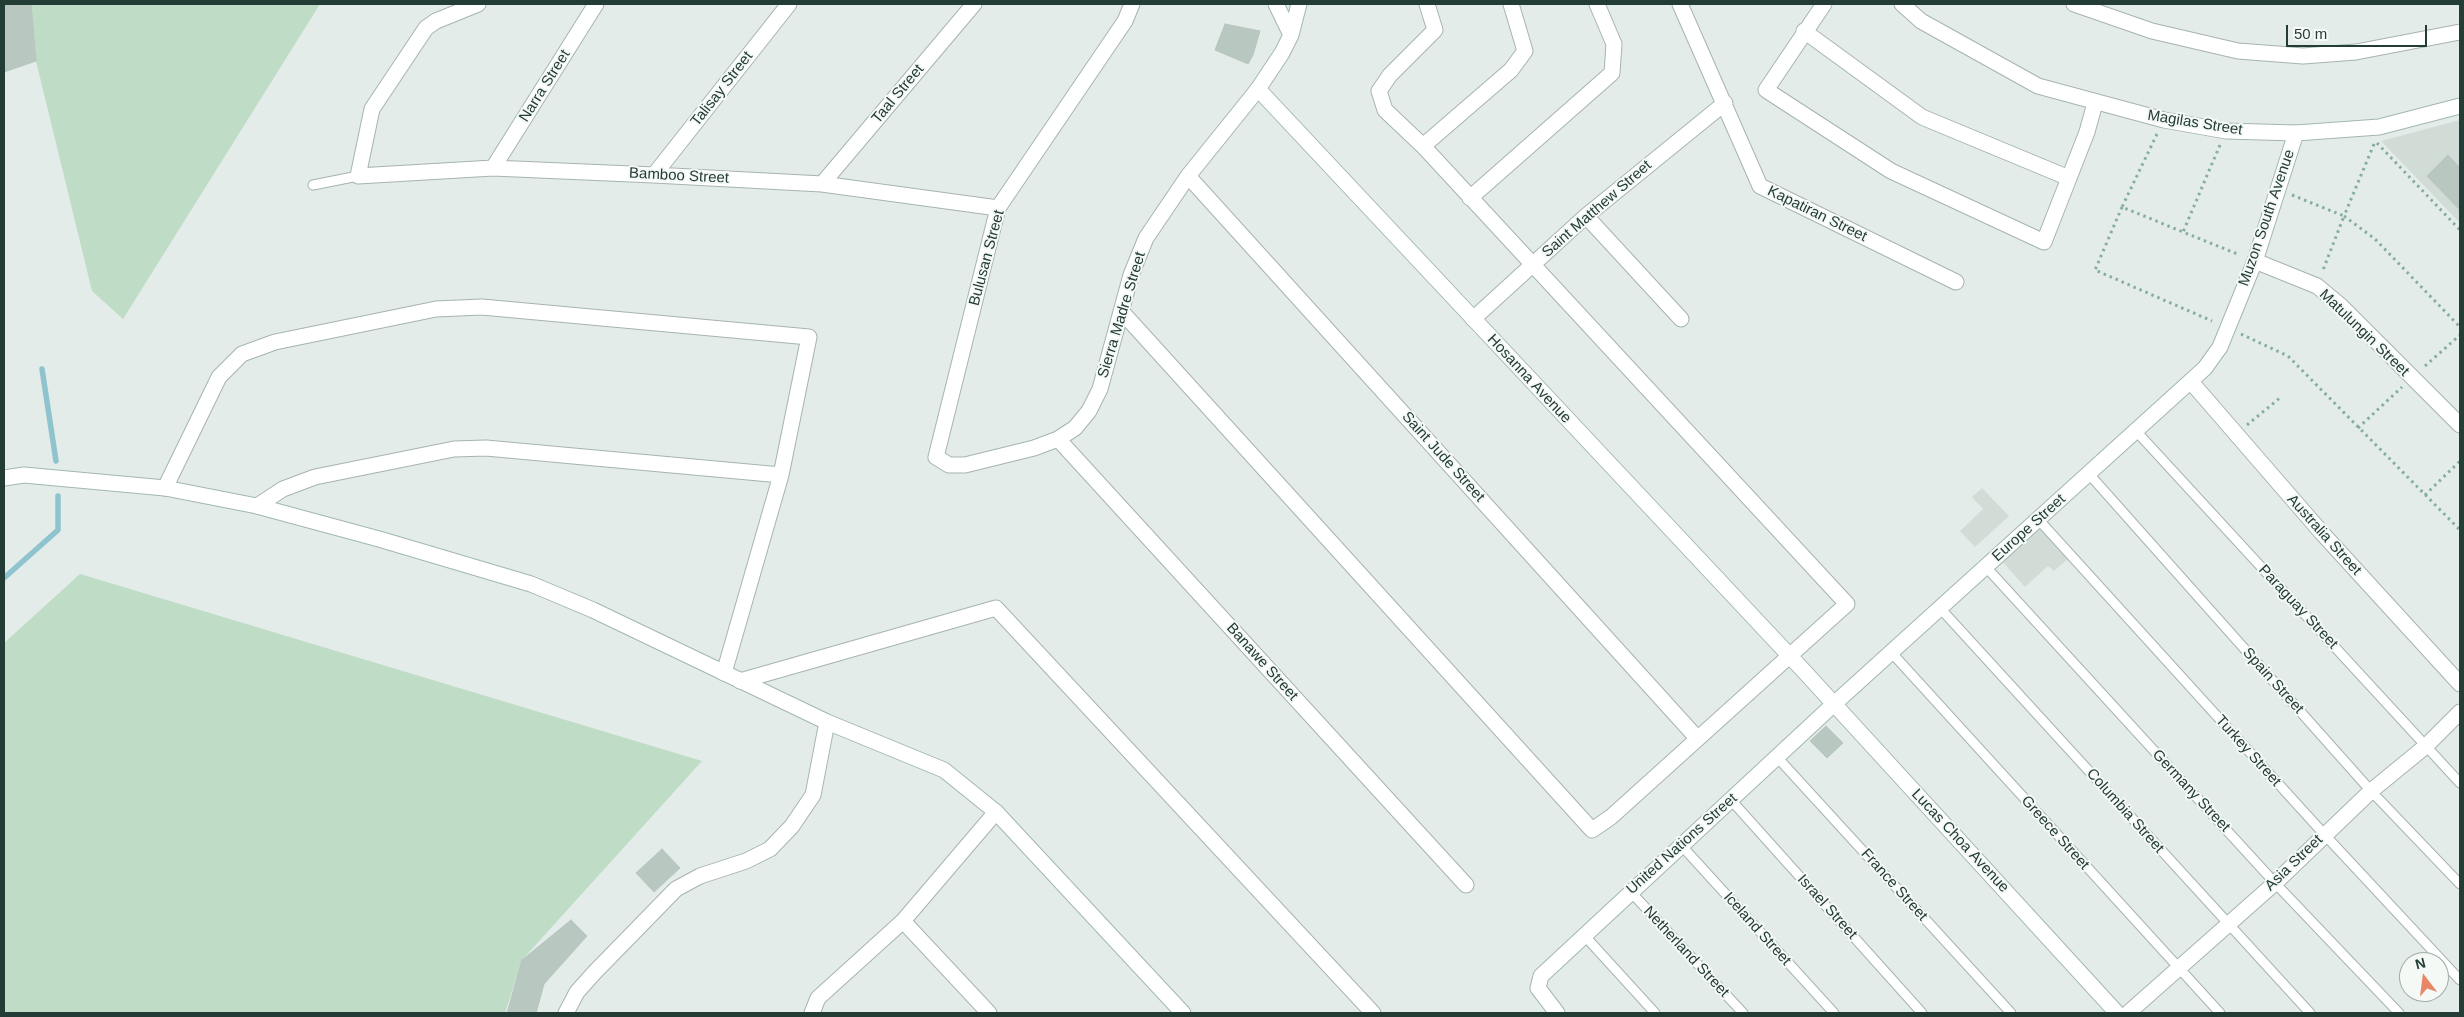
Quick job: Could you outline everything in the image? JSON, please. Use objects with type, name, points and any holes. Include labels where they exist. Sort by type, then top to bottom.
[{"type":"street","points":[[358,176],[372,109],[426,28],[436,21],[478,4]]},
{"type":"street","name":"Narra Street","points":[[493,168],[596,4]]},
{"type":"street","name":"Talisay Street","points":[[654,174],[788,4]]},
{"type":"street","name":"Taal Street","points":[[822,184],[974,4]]},
{"type":"street","name":"Bulusan Street","points":[[936,457],[998,208],[1125,21],[1132,4]]},
{"type":"street","points":[[1276,4],[1291,34]]},
{"type":"street","name":"Sierra Madre Street","points":[[936,457],[949,465],[965,466],[1034,448],[1058,439],[1075,428],[1089,411],[1100,389],[1131,275],[1146,238],[1188,176],[1271,71],[1291,34],[1299,4]]},
{"type":"street","points":[[1122,312],[1592,830],[1611,816],[1847,604],[1423,146],[1385,110],[1379,92],[1390,75],[1435,30],[1427,4]]},
{"type":"street","points":[[1423,146],[1511,70],[1525,51],[1511,4]]},
{"type":"street","points":[[1470,198],[1612,73],[1614,44],[1597,4]]},
{"type":"street","name":"Kapatiran Street","points":[[1680,4],[1760,186],[1956,282]]},
{"type":"street","points":[[1824,4],[1766,90],[1891,171],[2044,242],[2088,132],[2095,103]]},
{"type":"street","name":"Magilas Street","points":[[1902,4],[1920,21],[2038,86],[2095,103],[2164,120],[2226,131],[2296,133]]},
{"type":"street","points":[[2074,4],[2152,31],[2238,51],[2303,56],[2356,52],[2460,32]]},
{"type":"street","points":[[1804,31],[1922,117],[2069,178]]},
{"type":"street","name":"Hosanna Avenue","points":[[1258,89],[1802,669]]},
{"type":"street","name":"Saint Matthew Street","points":[[1473,319],[1586,216],[1725,103]]},
{"type":"street","name":"Muzon South Avenue","points":[[2220,347],[2255,261],[2296,133],[2379,127],[2460,106]]},
{"type":"street","name":"Bamboo Street","points":[[358,176],[493,168],[654,174],[822,184],[998,208]]},
{"type":"street","name":"Saint Jude Street","points":[[1188,176],[1698,738]]},
{"type":"street","points":[[1586,216],[1681,318]]},
{"type":"street","name":"Matulungin Street","points":[[2255,261],[2317,286],[2341,306],[2460,425]]},
{"type":"street","points":[[165,488],[220,377],[242,354],[275,342],[427,311],[482,307],[809,337],[781,475],[724,673]]},
{"type":"street","name":"Europe Street","points":[[1834,704],[2192,382],[2220,347]]},
{"type":"street","name":"Australia Street","points":[[2192,382],[2235,435],[2460,684]]},
{"type":"street","name":"Banawe Street","points":[[1058,439],[1466,885]]},
{"type":"street","points":[[257,506],[283,490],[315,477],[454,449],[486,448],[781,475]]},
{"type":"street","points":[[4,478],[24,474],[165,488],[257,506],[379,539],[531,584],[592,610],[827,722],[944,770],[996,812],[1183,1013]]},
{"type":"street","points":[[740,681],[996,608],[1373,1013]]},
{"type":"street","name":"Lucas Choa Avenue","points":[[1802,669],[2118,1013]]},
{"type":"street","name":"United Nations Street","points":[[1557,1013],[1538,988],[1540,976],[1583,934],[1834,704]]},
{"type":"street","name":"Asia Street","points":[[2128,1013],[2275,883],[2324,834],[2371,791],[2426,746],[2460,712]]},
{"type":"street","points":[[566,1013],[577,992],[676,890],[700,876],[746,862],[770,849],[792,826],[813,795],[827,722]]},
{"type":"street","points":[[812,1013],[818,998],[903,921],[996,812]]},
{"type":"street","points":[[903,921],[990,1013]]},
{"type":"lane","points":[[313,185],[358,176]]},
{"type":"lane","name":"Paraguay Street","points":[[2136,431],[2460,783]]},
{"type":"lane","name":"Spain Street","points":[[2089,474],[2371,791],[2460,884]]},
{"type":"lane","name":"Turkey Street","points":[[2038,519],[2324,834],[2460,980]]},
{"type":"lane","name":"Germany Street","points":[[1986,568],[2275,883],[2399,1013]]},
{"type":"lane","name":"Columbia Street","points":[[1940,608],[2310,1013]]},
{"type":"lane","name":"Greece Street","points":[[1891,652],[2220,1013]]},
{"type":"lane","name":"France Street","points":[[1777,757],[2011,1013]]},
{"type":"lane","name":"Israel Street","points":[[1731,800],[1922,1013]]},
{"type":"lane","name":"Iceland Street","points":[[1681,845],[1834,1013]]},
{"type":"lane","name":"Netherland Street","points":[[1630,891],[1743,1013]]},
{"type":"lane","points":[[1583,934],[1655,1013]]},
{"type":"path","points":[[2164,120],[2095,270],[2288,356],[2460,530]]},
{"type":"path","points":[[2183,232],[2226,131]]},
{"type":"path","points":[[2317,286],[2375,141],[2460,230]]},
{"type":"path","points":[[2278,190],[2344,216],[2374,239],[2460,327]]},
{"type":"path","points":[[2122,208],[2255,261]]},
{"type":"path","points":[[2358,428],[2460,334]]},
{"type":"path","points":[[2235,435],[2281,397]]},
{"type":"path","points":[[2425,495],[2460,461]]},
{"type":"shaded area","points":[[2460,120],[2460,223],[2381,141]]},
{"type":"shaded area","points":[[1982,488],[2009,516],[1975,547],[1960,531],[1983,509],[1972,497]]},
{"type":"shaded area","points":[[2041,525],[2070,557],[2054,571],[2048,566],[2025,587],[2001,560]]},
{"type":"green space","points":[[31,4],[320,4],[123,319],[92,291],[36,61]]},
{"type":"green space","points":[[80,574],[702,761],[522,960],[505,1013],[4,1013],[4,643]]},
{"type":"building","points":[[4,4],[31,4],[36,61],[4,72]]},
{"type":"building","points":[[1225,24],[1260,31],[1253,55],[1248,64],[1215,50]]},
{"type":"building","points":[[2448,155],[2460,168],[2460,210],[2427,176]]},
{"type":"building","points":[[1826,726],[1843,743],[1827,758],[1810,741]]},
{"type":"building","points":[[662,849],[680,868],[654,892],[636,873]]},
{"type":"building","points":[[571,920],[587,936],[544,984],[536,1013],[507,1013],[522,960]]},
{"type":"waterway","points":[[42,369],[56,461]]},
{"type":"waterway","points":[[4,578],[58,530],[58,496]]}]
